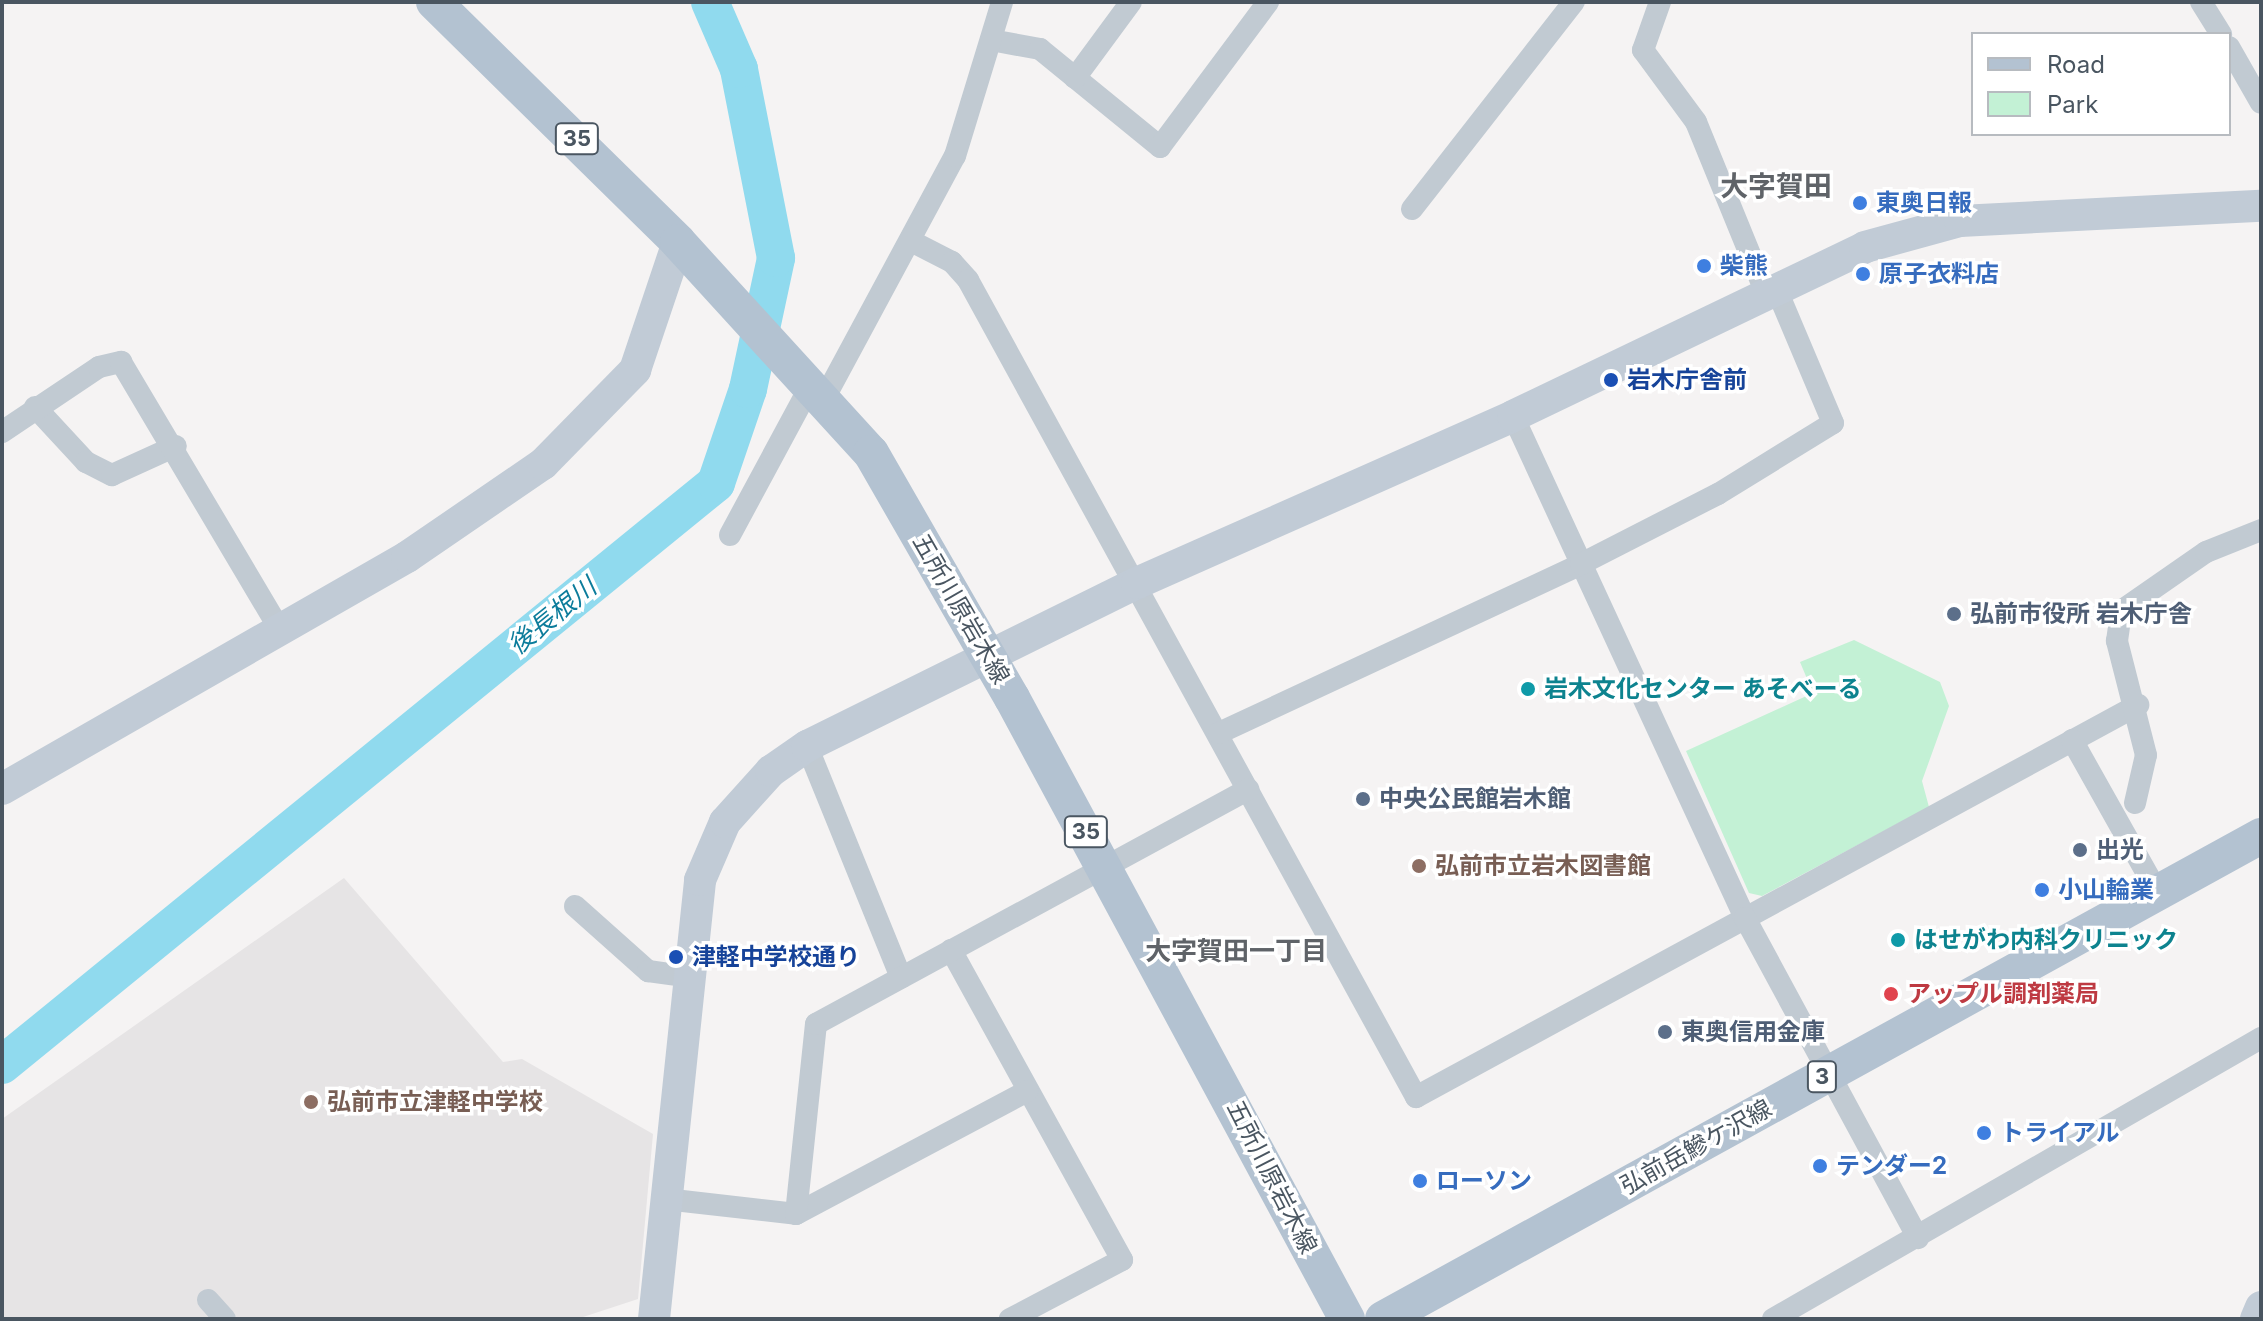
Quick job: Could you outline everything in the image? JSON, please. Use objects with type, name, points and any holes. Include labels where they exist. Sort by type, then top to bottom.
[{"type":"main road","name":"五所川原岩木線","points":[[434,2],[678,242],[811,382],[871,453],[1105,866],[1347,1319]]},
{"type":"main road","name":"弘前岳鰺ケ沢線","points":[[1383,1319],[2261,836]]},
{"type":"street","points":[[730,535],[811,382],[911,241],[955,156],[1002,2]]},
{"type":"street","points":[[1075,78],[1131,2]]},
{"type":"street","points":[[991,40],[1040,49],[1160,147],[1268,2]]},
{"type":"street","points":[[1412,209],[1574,2]]},
{"type":"street","points":[[1219,733],[1581,564],[1718,494],[1833,423],[1696,122],[1643,50],[1660,2]]},
{"type":"street","points":[[2201,2],[2220,32]]},
{"type":"street","points":[[2231,50],[2261,103]]},
{"type":"street","points":[[654,1319],[685,976],[700,880],[719,832],[771,771],[807,746],[1137,583],[1513,416],[1770,289],[1865,247],[1960,221],[2261,206]]},
{"type":"street","points":[[911,241],[952,262],[968,280],[1137,583],[1416,1097],[2138,705]]},
{"type":"street","points":[[2,789],[431,540],[543,464],[614,399],[635,370],[678,242]]},
{"type":"street","points":[[2,432],[99,367],[121,362],[176,446],[280,630]]},
{"type":"street","points":[[35,407],[86,462],[112,475],[176,446]]},
{"type":"street","points":[[1513,416],[1745,918],[1918,1238]]},
{"type":"street","points":[[2135,803],[2146,755],[2138,705],[2117,641],[2121,611],[2206,552],[2261,530]]},
{"type":"street","points":[[2072,740],[2158,893]]},
{"type":"street","points":[[807,746],[901,978]]},
{"type":"street","points":[[796,1214],[810,1033],[951,950],[1248,789]]},
{"type":"street","points":[[575,906],[648,971],[685,976]]},
{"type":"street","points":[[951,950],[1122,1260],[1010,1319]]},
{"type":"street","points":[[1773,1319],[2261,1038]]},
{"type":"street","points":[[665,1199],[796,1214],[1027,1091]]},
{"type":"street","points":[[208,1300],[225,1319]]},
{"type":"street","points":[[2256,1319],[2261,1307]]},
{"type":"shaded area","name":"弘前市立津軽中学校","points":[[344,878],[503,1062],[522,1059],[653,1134],[638,1299],[577,1319],[2,1319],[2,1119]]},
{"type":"green space","points":[[1854,640],[1940,682],[1949,706],[1922,781],[1929,807],[1762,896],[1749,893],[1686,751],[1813,693],[1800,662]]},
{"type":"waterway","name":"後長根川","points":[[2,1065],[716,483],[748,389],[776,258],[739,69],[710,2]]},
{"type":"place","name":"東奥日報","points":[[1860,203]]},
{"type":"place","name":"柴熊","points":[[1704,266]]},
{"type":"place","name":"原子衣料店","points":[[1863,274]]},
{"type":"place","name":"岩木庁舎前","points":[[1611,380]]},
{"type":"place","name":"弘前市役所 岩木庁舎","points":[[1954,614]]},
{"type":"place","name":"岩木文化センター あそべーる","points":[[1528,689]]},
{"type":"place","name":"中央公民館岩木館","points":[[1363,799]]},
{"type":"place","name":"出光","points":[[2080,850]]},
{"type":"place","name":"弘前市立岩木図書館","points":[[1419,866]]},
{"type":"place","name":"小山輪業","points":[[2042,890]]},
{"type":"place","name":"はせがわ内科クリニック","points":[[1898,940]]},
{"type":"place","name":"津軽中学校通り","points":[[676,957]]},
{"type":"place","name":"アップル調剤薬局","points":[[1891,994]]},
{"type":"place","name":"東奥信用金庫","points":[[1665,1032]]},
{"type":"place","name":"弘前市立津軽中学校","points":[[311,1102]]},
{"type":"place","name":"トライアル","points":[[1984,1133]]},
{"type":"place","name":"テンダー2","points":[[1820,1166]]},
{"type":"place","name":"ローソン","points":[[1420,1181]]},
{"type":"district","name":"大字賀田","points":[[1776,186]]},
{"type":"district","name":"大字賀田一丁目","points":[[1236,951]]}]
